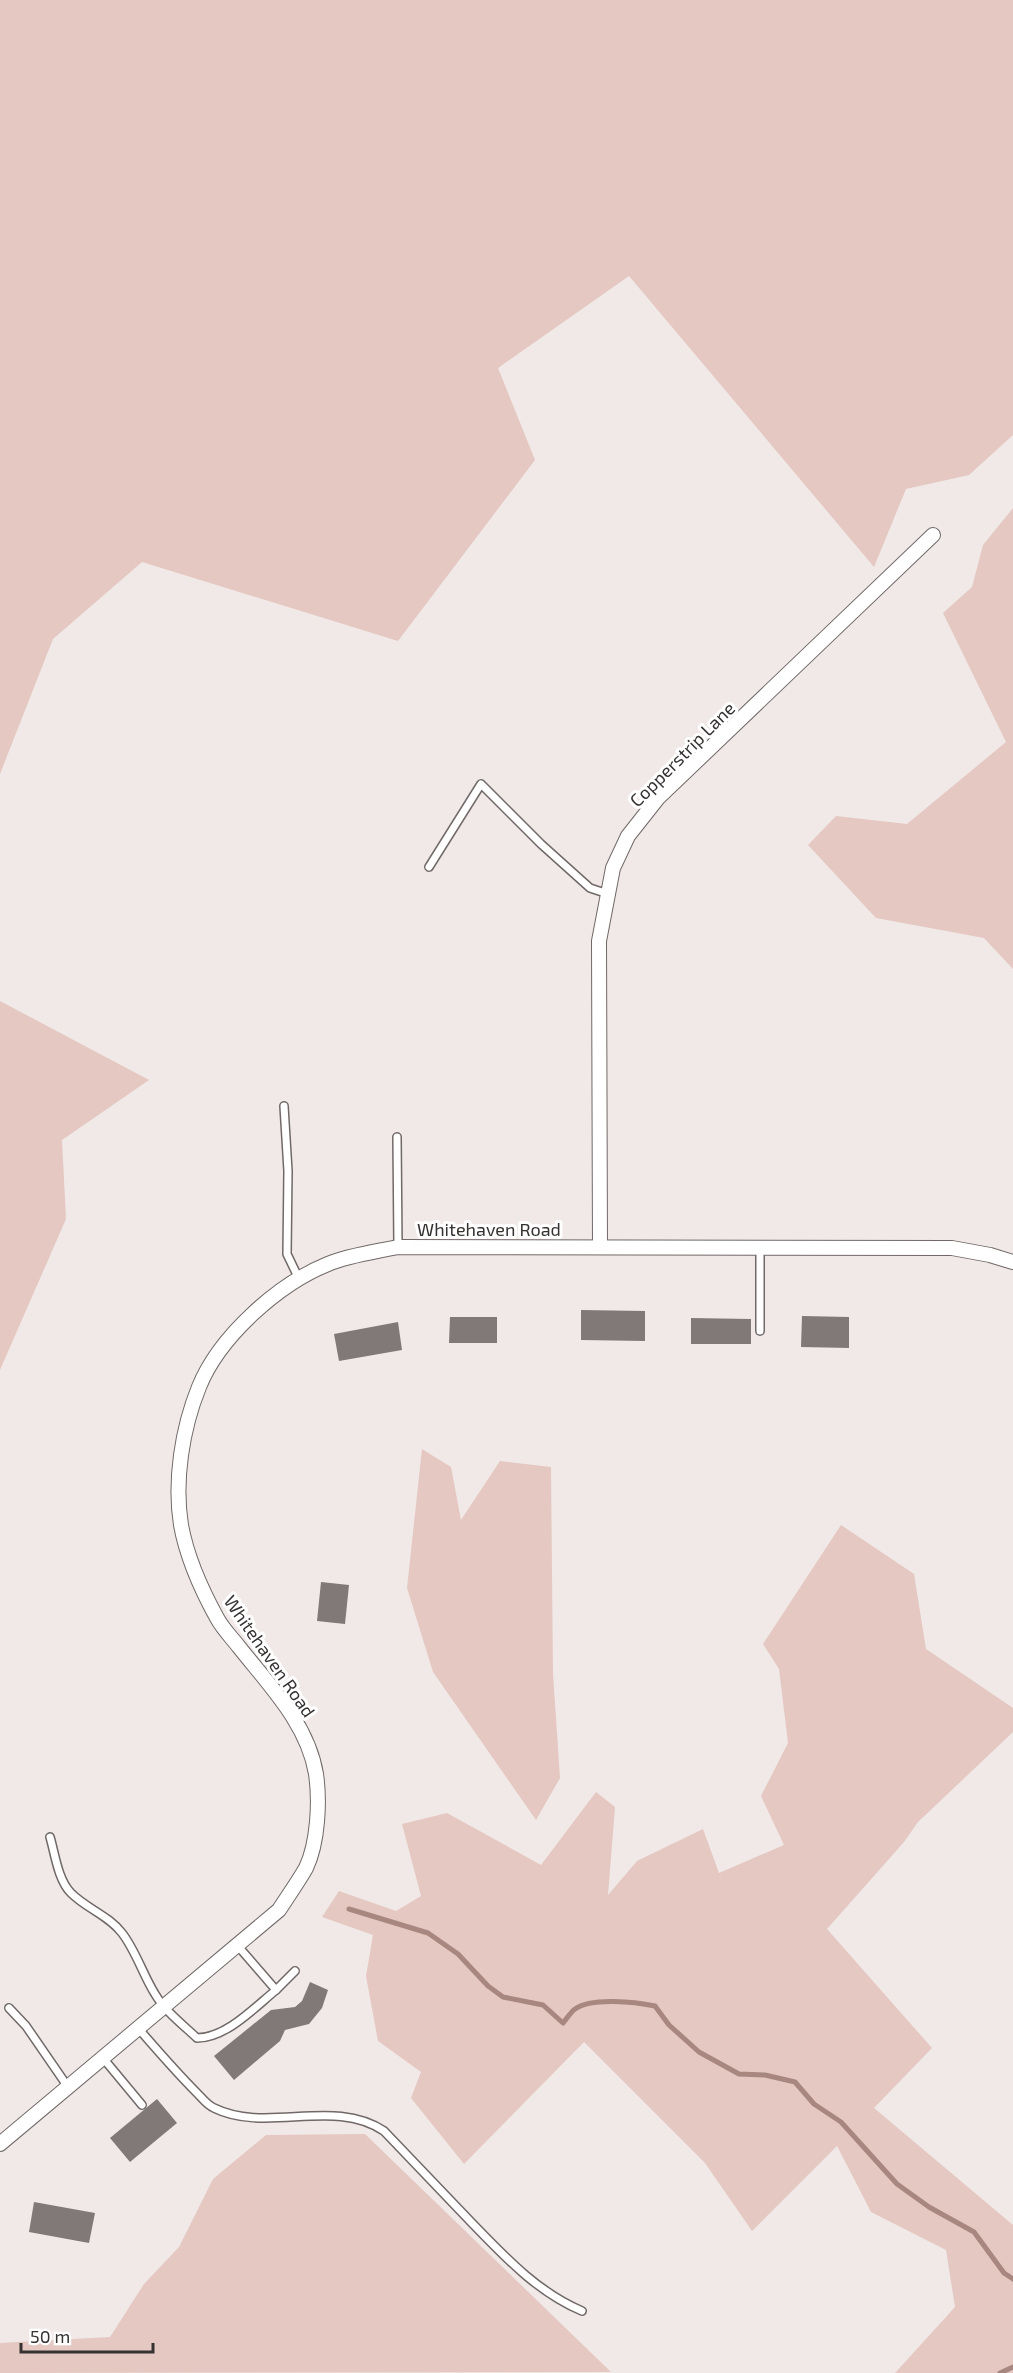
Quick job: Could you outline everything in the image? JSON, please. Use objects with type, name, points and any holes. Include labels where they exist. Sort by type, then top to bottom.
[{"type":"street","name":"Copperstrip Lane","points":[[600,1247],[599,941],[613,868],[628,836],[658,798],[933,536]]},
{"type":"street","name":"Whitehaven Road","points":[[0,2144],[279,1910],[307,1866],[319,1816],[316,1773],[305,1740],[289,1710],[218,1621],[189,1560],[181,1524],[178,1483],[185,1431],[199,1386],[216,1357],[246,1319],[283,1288],[328,1264],[398,1247],[952,1248],[990,1255],[1013,1263]]},
{"type":"lane","points":[[429,867],[481,784],[541,844],[590,888],[608,894]]},
{"type":"lane","points":[[284,1106],[288,1171],[287,1246],[299,1280]]},
{"type":"lane","points":[[397,1137],[398,1247]]},
{"type":"lane","points":[[760,1248],[760,1331]]},
{"type":"lane","points":[[50,1837],[62,1878],[70,1892],[96,1912],[107,1917],[123,1934],[155,1994],[197,2038],[209,2038],[236,2022],[296,1971]]},
{"type":"lane","points":[[237,1945],[276,1990]]},
{"type":"lane","points":[[9,2008],[26,2026],[68,2087]]},
{"type":"lane","points":[[138,2028],[212,2107],[237,2116],[266,2119],[313,2116],[355,2118],[372,2123],[384,2131],[534,2283],[563,2303],[582,2311]]},
{"type":"lane","points":[[103,2058],[142,2105]]},
{"type":"shaded area","points":[[0,0],[1013,0],[1013,435],[969,475],[906,489],[874,567],[629,276],[498,368],[535,460],[398,641],[142,562],[53,639],[0,774]]},
{"type":"shaded area","points":[[1013,508],[1013,969],[984,938],[876,918],[808,845],[836,816],[907,824],[1006,742],[943,613],[972,587],[983,545]]},
{"type":"shaded area","points":[[0,1001],[149,1080],[62,1140],[66,1219],[0,1370]]},
{"type":"shaded area","points":[[422,1449],[451,1467],[461,1520],[500,1461],[551,1467],[553,1674],[560,1778],[536,1820],[433,1672],[407,1588]]},
{"type":"shaded area","points":[[841,1525],[914,1574],[926,1649],[1013,1708],[1013,1732],[918,1822],[904,1842],[827,1929],[932,2048],[874,2108],[1013,2225],[1013,2373],[895,2373],[955,2307],[946,2250],[871,2212],[837,2146],[752,2231],[705,2163],[584,2042],[464,2164],[411,2098],[421,2072],[378,2041],[366,1976],[373,1935],[322,1917],[339,1891],[396,1911],[421,1896],[402,1824],[447,1813],[541,1865],[596,1792],[615,1807],[608,1895],[637,1861],[703,1829],[719,1873],[784,1845],[761,1796],[788,1743],[779,1669],[763,1644]]},
{"type":"shaded area","points":[[365,2134],[611,2372],[0,2373],[0,2343],[110,2337],[144,2284],[179,2247],[213,2179],[266,2135]]},
{"type":"building","points":[[581,1310],[645,1311],[645,1341],[581,1340]]},
{"type":"building","points":[[802,1316],[849,1317],[849,1348],[801,1347]]},
{"type":"building","points":[[450,1317],[497,1317],[497,1343],[449,1343]]},
{"type":"building","points":[[691,1318],[751,1319],[751,1344],[691,1344]]},
{"type":"building","points":[[398,1322],[402,1350],[339,1361],[334,1334]]},
{"type":"building","points":[[321,1582],[349,1585],[345,1624],[317,1621]]},
{"type":"building","points":[[310,1982],[328,1990],[322,2008],[309,2024],[285,2030],[280,2041],[234,2080],[214,2056],[271,2010],[295,2007],[302,2001]]},
{"type":"building","points":[[157,2099],[177,2123],[130,2162],[110,2138]]},
{"type":"building","points":[[34,2202],[95,2213],[89,2243],[29,2232]]},
{"type":"waterway","points":[[349,1909],[428,1933],[458,1954],[488,1986],[503,1997],[543,2005],[563,2023],[575,2009],[592,2003],[626,2002],[655,2006],[669,2025],[699,2052],[739,2074],[765,2075],[795,2082],[814,2104],[841,2122],[897,2184],[929,2207],[974,2232],[1004,2273],[1013,2279]]},
{"type":"waterway","points":[[1000,2373],[1013,2367]]}]
